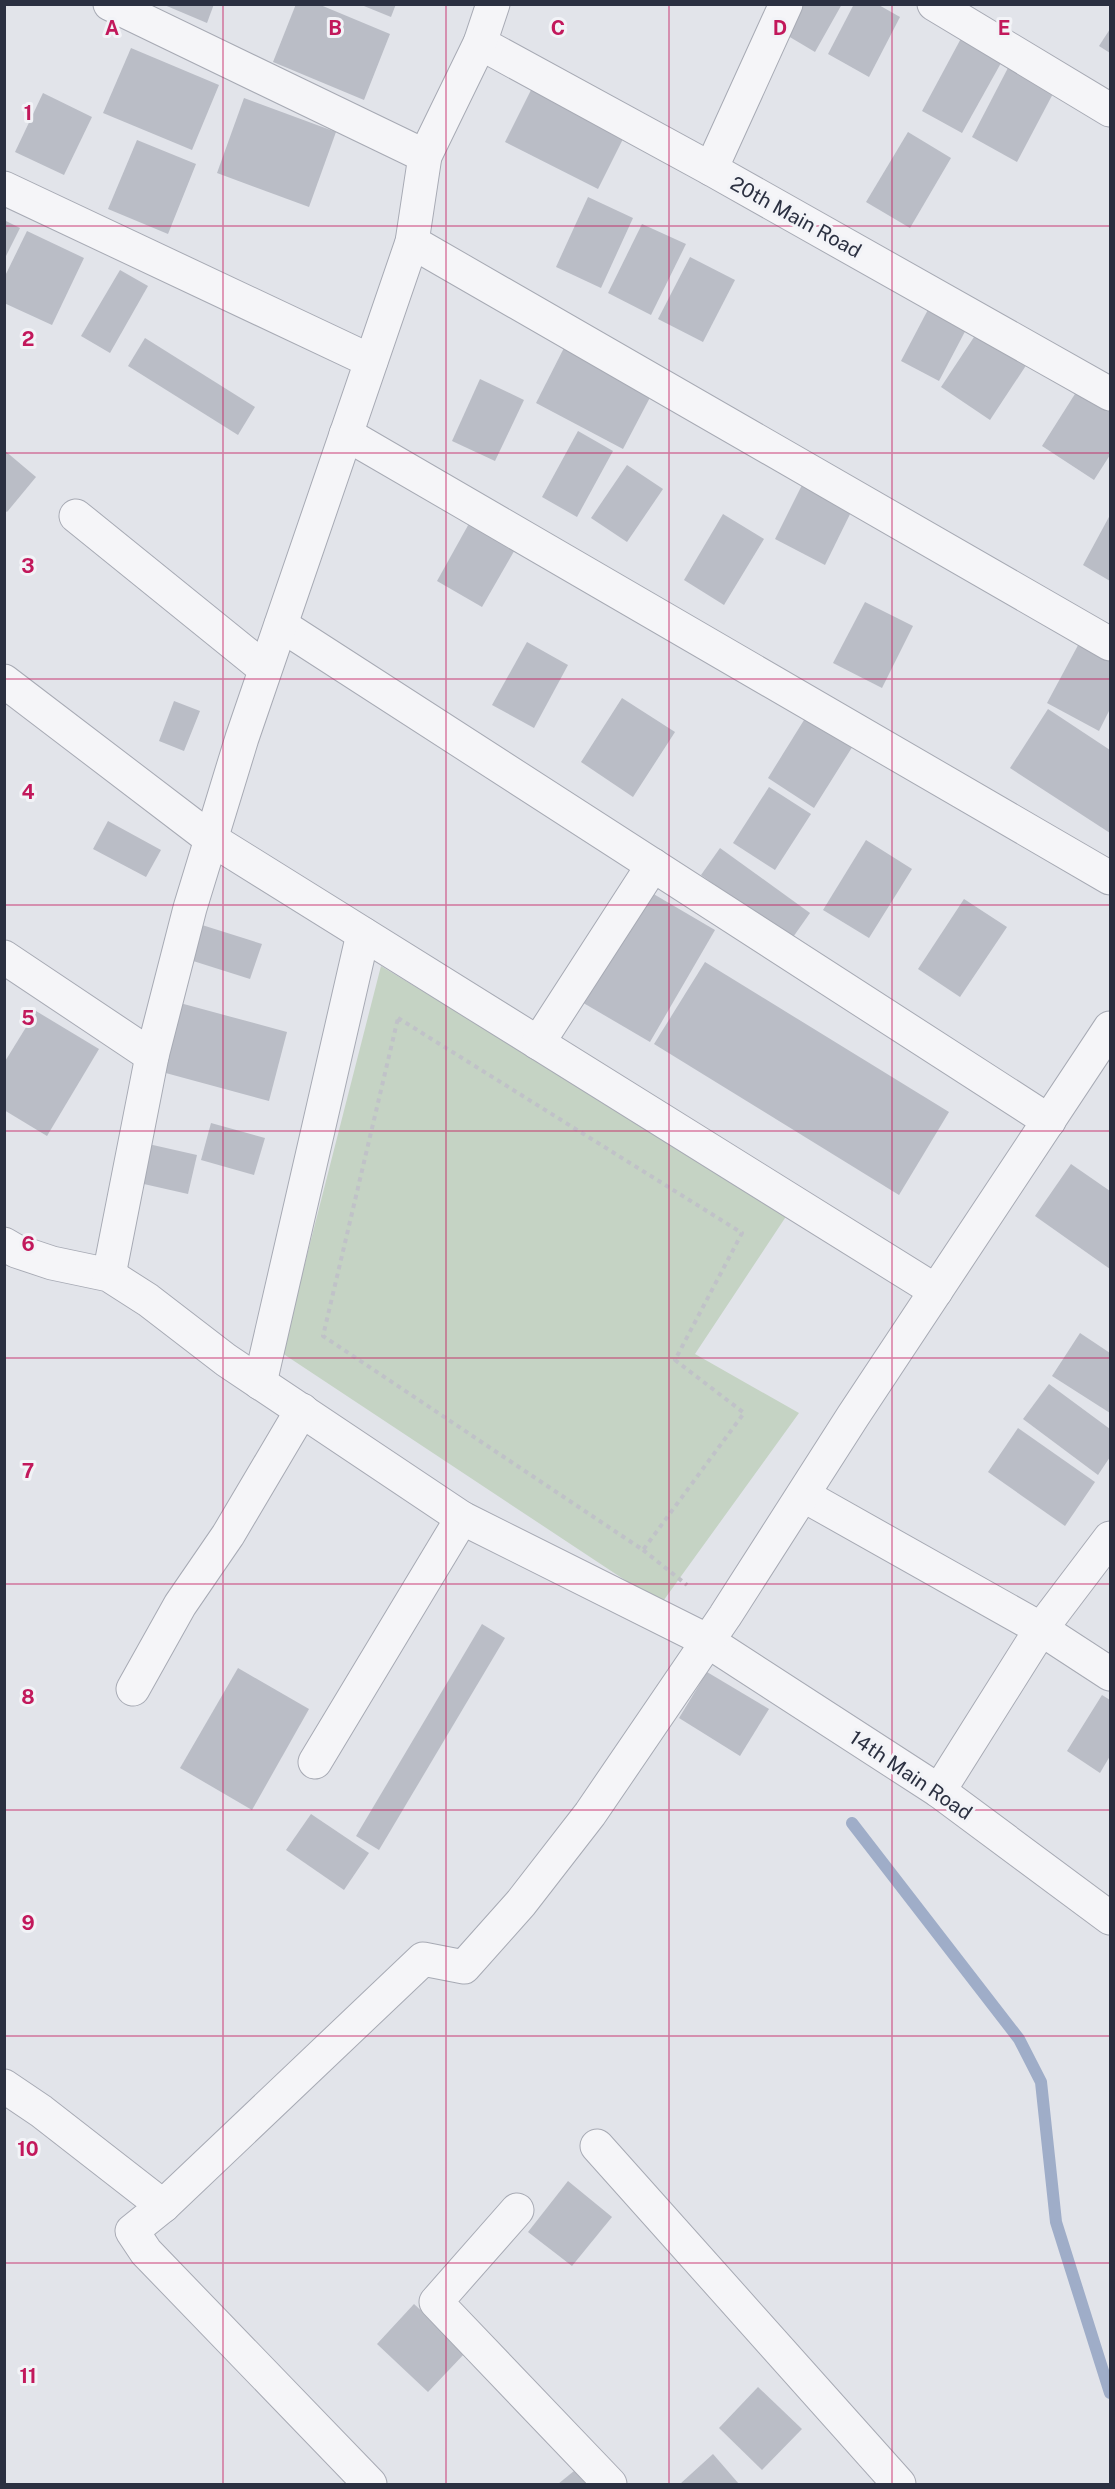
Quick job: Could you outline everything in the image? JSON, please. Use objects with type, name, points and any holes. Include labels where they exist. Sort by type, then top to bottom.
[{"type":"street","points":[[110,4],[425,156]]},
{"type":"street","points":[[4,1244],[16,1251],[52,1263],[109,1275],[152,1056],[190,908],[265,669],[412,242],[425,156],[480,43],[493,4]]},
{"type":"street","points":[[711,169],[786,4]]},
{"type":"street","points":[[934,4],[1110,110]]},
{"type":"street","name":"20th Main Road","points":[[480,43],[711,169],[1110,394]]},
{"type":"street","points":[[4,188],[371,361]]},
{"type":"street","points":[[412,242],[1110,644]]},
{"type":"street","points":[[346,434],[1110,878]]},
{"type":"street","points":[[76,516],[265,669]]},
{"type":"street","points":[[281,625],[1049,1121]]},
{"type":"street","points":[[4,681],[211,839],[936,1291]]},
{"type":"street","points":[[538,1043],[652,865]]},
{"type":"street","points":[[260,1383],[363,934]]},
{"type":"street","points":[[4,957],[152,1056]]},
{"type":"street","points":[[370,2484],[146,2252],[132,2231],[163,2206],[423,1959],[464,1966],[521,1903],[590,1814],[1110,1028]]},
{"type":"street","name":"14th Main Road","points":[[109,1275],[148,1300],[260,1383],[462,1518],[715,1628],[1110,1918]]},
{"type":"street","points":[[133,1689],[180,1605],[228,1535],[302,1410]]},
{"type":"street","points":[[803,1495],[1041,1629],[1110,1674]]},
{"type":"street","points":[[315,1762],[462,1518]]},
{"type":"street","points":[[939,1791],[1041,1629],[1110,1538]]},
{"type":"street","points":[[4,2086],[41,2111],[163,2206]]},
{"type":"street","points":[[597,2146],[899,2484]]},
{"type":"street","points":[[517,2210],[436,2302],[610,2484]]},
{"type":"path","points":[[643,1550],[744,1413],[675,1360],[742,1233],[398,1018],[323,1336],[643,1550],[715,1628]]},
{"type":"green space","points":[[381,966],[789,1212],[695,1354],[799,1413],[661,1604],[282,1353]]},
{"type":"building","points":[[162,4],[214,4],[207,23]]},
{"type":"building","points":[[296,4],[318,4],[390,34],[364,100],[273,62]]},
{"type":"building","points":[[359,4],[396,4],[391,17]]},
{"type":"building","points":[[793,4],[842,4],[815,52],[778,30]]},
{"type":"building","points":[[854,4],[877,4],[900,17],[869,77],[828,54]]},
{"type":"building","points":[[1110,29],[1110,53],[1099,46]]},
{"type":"building","points":[[965,31],[1006,54],[962,133],[922,111]]},
{"type":"building","points":[[131,48],[219,85],[192,150],[103,113]]},
{"type":"building","points":[[1010,64],[1056,88],[1017,162],[972,137]]},
{"type":"building","points":[[533,86],[626,133],[598,189],[505,142]]},
{"type":"building","points":[[43,93],[92,117],[64,175],[15,152]]},
{"type":"building","points":[[244,98],[336,132],[309,207],[217,173]]},
{"type":"building","points":[[908,132],[951,158],[910,228],[866,202]]},
{"type":"building","points":[[137,140],[196,164],[168,234],[108,209]]},
{"type":"building","points":[[588,197],[633,218],[601,288],[556,267]]},
{"type":"building","points":[[4,220],[20,228],[4,260]]},
{"type":"building","points":[[642,224],[686,244],[651,315],[608,293]]},
{"type":"building","points":[[27,231],[84,258],[52,325],[4,303],[4,278]]},
{"type":"building","points":[[690,257],[735,280],[703,342],[658,319]]},
{"type":"building","points":[[120,270],[148,286],[110,353],[81,336]]},
{"type":"building","points":[[932,302],[970,322],[939,381],[901,361]]},
{"type":"building","points":[[978,331],[1027,364],[990,420],[941,387]]},
{"type":"building","points":[[145,338],[255,407],[238,435],[128,366]]},
{"type":"building","points":[[568,340],[656,386],[623,449],[536,403]]},
{"type":"building","points":[[480,379],[524,400],[495,461],[452,441]]},
{"type":"building","points":[[1080,386],[1110,406],[1110,455],[1094,480],[1042,446]]},
{"type":"building","points":[[578,431],[613,451],[577,517],[542,497]]},
{"type":"building","points":[[4,450],[36,477],[7,512],[4,510]]},
{"type":"building","points":[[627,465],[663,489],[627,542],[591,518]]},
{"type":"building","points":[[805,479],[855,504],[825,565],[775,539]]},
{"type":"building","points":[[723,514],[764,539],[724,605],[684,580]]},
{"type":"building","points":[[1110,515],[1110,581],[1083,565]]},
{"type":"building","points":[[471,520],[517,546],[482,607],[437,581]]},
{"type":"building","points":[[865,602],[913,626],[882,688],[833,663]]},
{"type":"building","points":[[1083,636],[1110,651],[1110,709],[1099,731],[1047,703]]},
{"type":"building","points":[[527,642],[568,665],[534,728],[492,705]]},
{"type":"building","points":[[622,698],[675,732],[633,797],[581,762]]},
{"type":"building","points":[[174,701],[200,711],[184,751],[159,741]]},
{"type":"building","points":[[1048,709],[1110,750],[1110,833],[1010,768]]},
{"type":"building","points":[[809,712],[856,741],[814,808],[768,778]]},
{"type":"building","points":[[769,787],[811,814],[775,870],[733,843]]},
{"type":"building","points":[[108,821],[161,850],[146,877],[93,849]]},
{"type":"building","points":[[866,840],[912,869],[869,938],[823,910]]},
{"type":"building","points":[[720,848],[810,913],[791,940],[701,875]]},
{"type":"building","points":[[645,889],[715,930],[650,1042],[580,1001]]},
{"type":"building","points":[[964,899],[1007,927],[960,997],[918,969]]},
{"type":"building","points":[[202,925],[262,944],[250,979],[190,960]]},
{"type":"building","points":[[705,962],[949,1112],[899,1195],[654,1044]]},
{"type":"building","points":[[180,1003],[287,1032],[269,1101],[162,1072]]},
{"type":"building","points":[[36,1011],[99,1049],[47,1136],[4,1110],[4,1063]]},
{"type":"building","points":[[211,1123],[265,1138],[254,1175],[201,1160]]},
{"type":"building","points":[[144,1143],[197,1155],[188,1194],[135,1182]]},
{"type":"building","points":[[1071,1164],[1110,1191],[1110,1269],[1035,1216]]},
{"type":"building","points":[[1080,1333],[1110,1353],[1110,1413],[1052,1376]]},
{"type":"building","points":[[1049,1384],[1110,1429],[1110,1457],[1098,1475],[1023,1419]]},
{"type":"building","points":[[1018,1428],[1095,1482],[1065,1526],[988,1472]]},
{"type":"building","points":[[482,1624],[505,1638],[379,1850],[356,1836]]},
{"type":"building","points":[[238,1668],[309,1709],[252,1810],[180,1768]]},
{"type":"building","points":[[707,1672],[769,1709],[740,1756],[679,1718]]},
{"type":"building","points":[[1102,1695],[1110,1700],[1110,1756],[1100,1773],[1067,1751]]},
{"type":"building","points":[[311,1814],[369,1853],[344,1890],[286,1850]]},
{"type":"building","points":[[568,2181],[612,2217],[572,2266],[528,2232]]},
{"type":"building","points":[[414,2304],[466,2352],[428,2392],[377,2344]]},
{"type":"building","points":[[758,2387],[802,2429],[762,2470],[719,2428]]},
{"type":"building","points":[[713,2454],[739,2484],[680,2484]]},
{"type":"building","points":[[574,2471],[586,2484],[558,2484]]},
{"type":"waterway","points":[[852,1823],[1019,2039],[1041,2082],[1056,2222],[1110,2393]]}]
